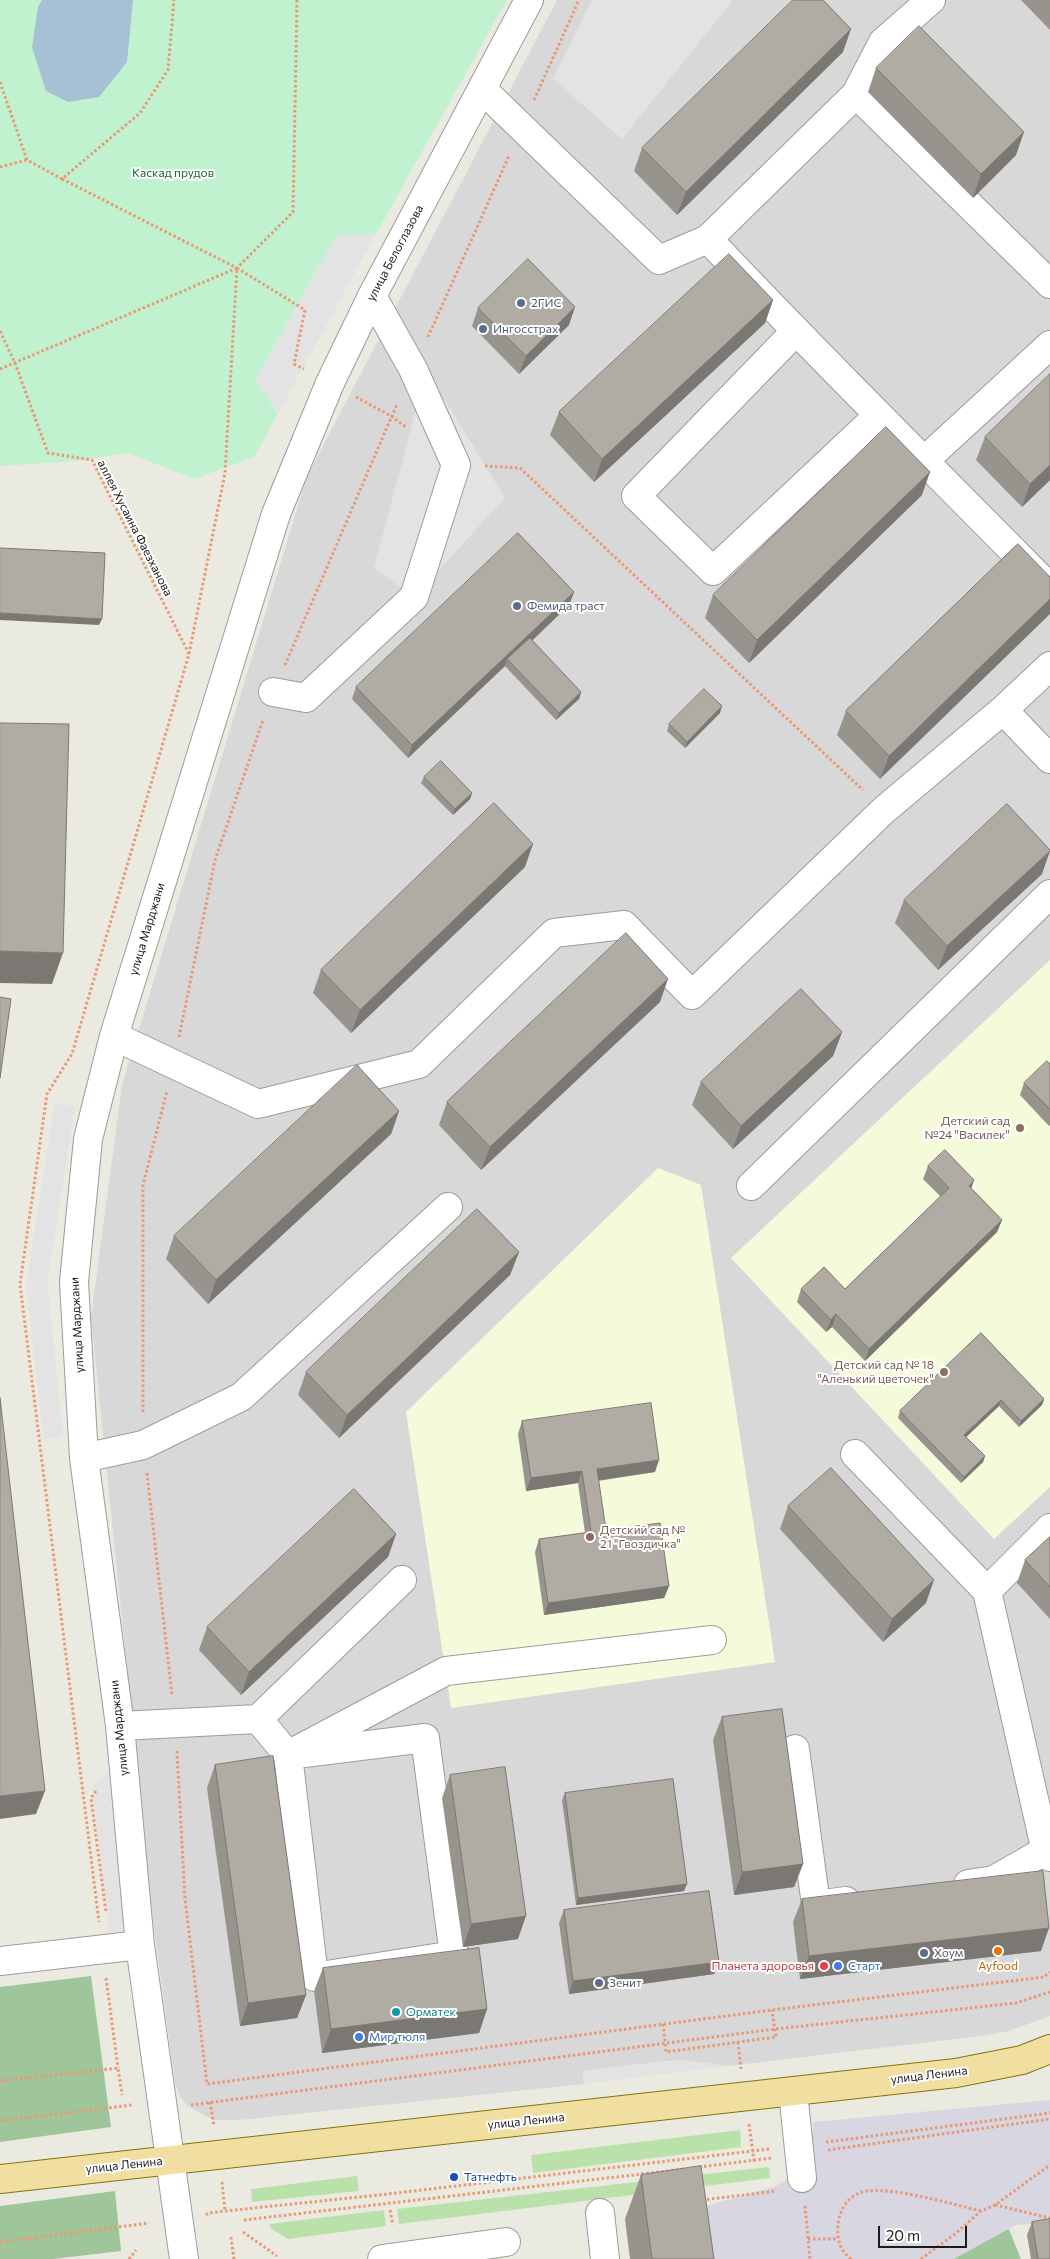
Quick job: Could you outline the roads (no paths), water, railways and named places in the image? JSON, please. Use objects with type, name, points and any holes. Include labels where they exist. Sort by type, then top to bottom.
[{"type":"main road","name":"улица Ленина","points":[[0,2179],[956,2073],[1022,2060],[1050,2049]]},
{"type":"street","name":"улица Белоглазова","points":[[276,514],[330,382],[372,296],[529,0]]},
{"type":"street","points":[[482,89],[659,260],[708,239],[856,94],[883,42],[932,0]]},
{"type":"street","points":[[856,94],[1050,284]]},
{"type":"street","points":[[708,239],[795,332],[925,460],[1050,588]]},
{"type":"street","points":[[273,692],[306,698],[414,597],[456,465],[413,370],[372,296]]},
{"type":"street","points":[[795,332],[636,496],[713,571],[879,415]]},
{"type":"street","points":[[925,460],[1050,345]]},
{"type":"street","name":"улица Марджани","points":[[184,2259],[140,1945],[120,1726],[84,1458],[74,1282],[88,1139],[114,1036],[276,514]]},
{"type":"street","points":[[114,1036],[258,1104],[420,1064],[554,933],[624,925],[692,995],[884,810],[1003,710],[1050,666]]},
{"type":"street","points":[[1003,710],[1050,759]]},
{"type":"street","points":[[751,1186],[1050,894]]},
{"type":"street","points":[[84,1458],[143,1445],[241,1397],[448,1207]]},
{"type":"street","points":[[855,1454],[987,1591],[1049,1852],[994,1880],[947,1887]]},
{"type":"street","points":[[987,1591],[1050,1528]]},
{"type":"street","points":[[120,1726],[258,1718],[402,1580]]},
{"type":"street","points":[[288,1755],[446,1672],[712,1640]]},
{"type":"street","points":[[258,1718],[288,1755],[314,1977],[454,1955],[425,1738],[288,1755]]},
{"type":"street","points":[[795,1749],[816,1905],[872,1897]]},
{"type":"street","points":[[0,1961],[140,1945]]},
{"type":"street","points":[[793,2092],[801,2166]]},
{"type":"street","points":[[600,2213],[605,2259]]},
{"type":"street","points":[[382,2259],[506,2242]]},
{"type":"water","points":[[42,0],[133,0],[127,62],[99,97],[68,102],[46,91],[32,47],[38,7]]},
{"type":"place","name":"2ГИС","points":[[521,303]]},
{"type":"place","name":"Ингосстрах","points":[[483,329]]},
{"type":"place","name":"Фемида траст","points":[[517,606]]},
{"type":"place","name":"Детский сад №24 \"Василек\"","points":[[1020,1128]]},
{"type":"place","name":"Детский сад № 18 \"Аленький цветочек\"","points":[[944,1372]]},
{"type":"place","name":"Детский сад № 21 \"Гвоздичка\"","points":[[590,1537]]},
{"type":"place","name":"Ayfood","points":[[998,1951]]},
{"type":"place","name":"Хоум","points":[[924,1953]]},
{"type":"place","name":"Планета здоровья","points":[[824,1966]]},
{"type":"place","name":"Старт","points":[[838,1966]]},
{"type":"place","name":"Зенит","points":[[599,1983]]},
{"type":"place","name":"Орматек","points":[[396,2012]]},
{"type":"place","name":"Мир тюля","points":[[359,2037]]},
{"type":"place","name":"Татнефть","points":[[454,2177]]},
{"type":"park label","name":"Каскад прудов","points":[[173,173]]}]
